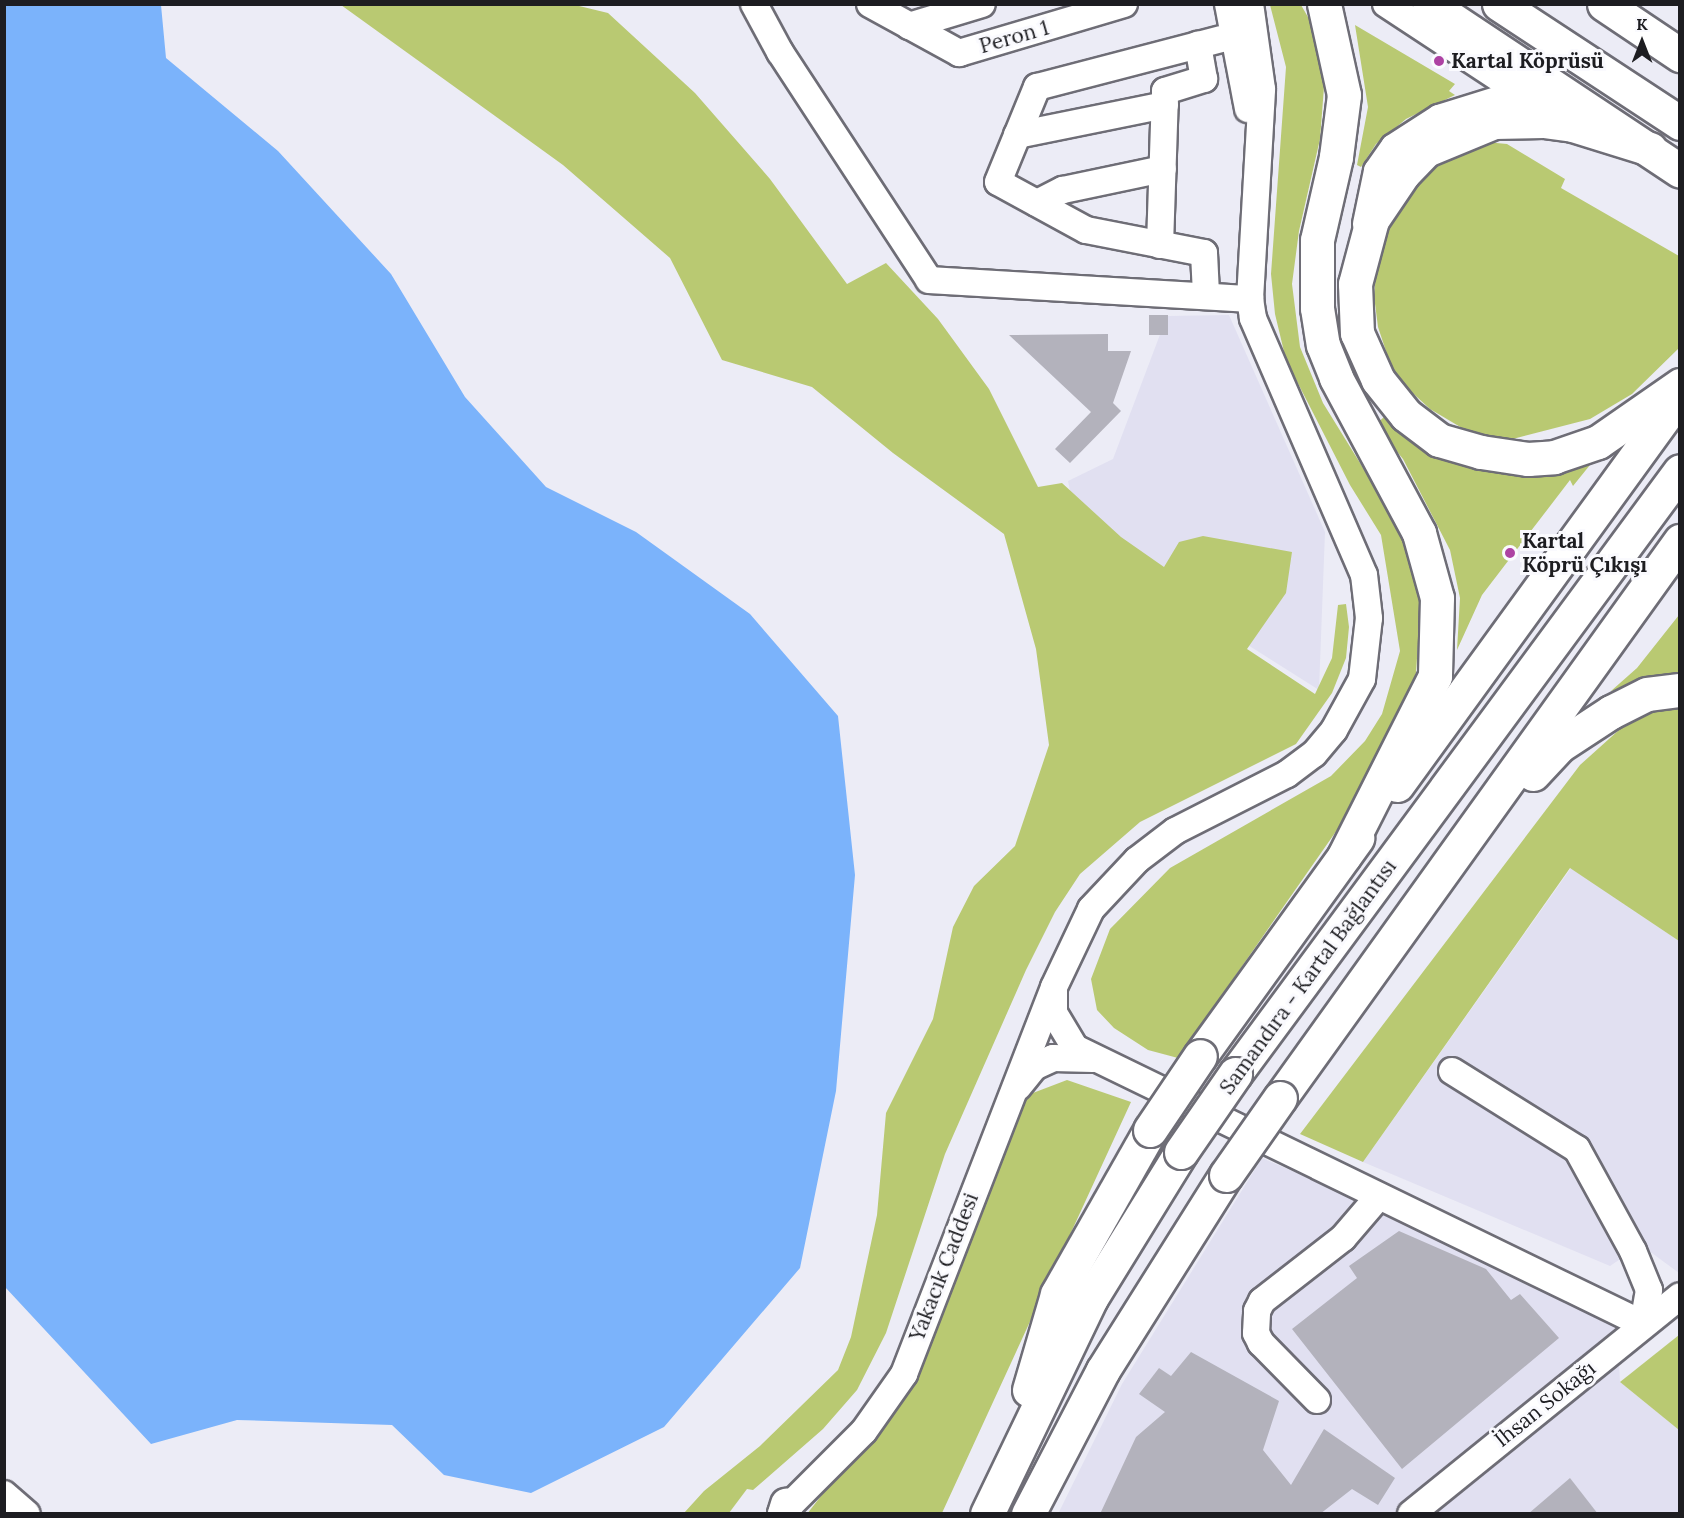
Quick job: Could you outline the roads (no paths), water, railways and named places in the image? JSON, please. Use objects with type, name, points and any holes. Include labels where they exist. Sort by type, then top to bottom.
[{"type":"highway","points":[[1324,4],[1344,95],[1336,158],[1317,240],[1317,308],[1323,345],[1336,378],[1419,533],[1437,598],[1435,676],[1344,856]]},
{"type":"highway","points":[[1429,4],[1680,171]]},
{"type":"highway","points":[[1499,4],[1680,123]]},
{"type":"highway","points":[[1604,4],[1680,55]]},
{"type":"highway","points":[[1650,149],[1573,125],[1543,121],[1494,122],[1476,127],[1426,150],[1403,174],[1372,220],[1355,284],[1357,333],[1378,380],[1406,416],[1438,440],[1493,454],[1528,459],[1554,458],[1598,442],[1680,385]]},
{"type":"highway","points":[[1006,1472],[1057,1294],[1150,1130],[1200,1056],[1344,856],[1680,396]]},
{"type":"highway","name":"Samandıra - Kartal Bağlantısı","points":[[987,1514],[1091,1298],[1181,1152],[1235,1074],[1680,471]]},
{"type":"highway","points":[[1028,1514],[1103,1370],[1226,1175],[1680,542]]},
{"type":"highway","points":[[1442,872],[1559,746],[1636,699],[1680,690]]},
{"type":"main road","points":[[976,1514],[1006,1472]]},
{"type":"street","points":[[754,4],[780,52],[929,280],[1206,294],[1250,299]]},
{"type":"street","name":"Peron 1","points":[[870,4],[959,53],[1124,4]]},
{"type":"street","points":[[909,26],[982,4]]},
{"type":"street","points":[[1228,4],[1251,135],[1254,206]]},
{"type":"street","points":[[1250,4],[1262,89],[1254,206]]},
{"type":"street","points":[[1386,4],[1503,81],[1650,149]]},
{"type":"street","points":[[1160,245],[1165,91],[1204,79],[1209,42],[1037,87],[998,182],[1086,230],[1204,254],[1206,294]]},
{"type":"street","points":[[1017,135],[1165,105]]},
{"type":"street","points":[[1037,203],[1063,190],[1163,169]]},
{"type":"street","name":"Yakacık Caddesi","points":[[784,1510],[864,1431],[904,1374],[1054,987],[1091,909],[1110,886],[1175,831],[1287,774],[1314,754],[1334,730],[1362,679],[1369,618],[1365,575],[1258,339],[1250,299],[1254,206]]},
{"type":"street","points":[[1054,987],[1054,1013],[1062,1031],[1075,1048],[1643,1324],[1649,1290],[1633,1251],[1577,1149],[1452,1071]]},
{"type":"street","points":[[1011,1095],[1034,1067],[1053,1058],[1071,1056],[1102,1061]]},
{"type":"street","points":[[1317,1400],[1261,1343],[1256,1333],[1257,1311],[1262,1301],[1343,1238],[1379,1196]]},
{"type":"street","name":"İhsan Sokağı","points":[[1411,1514],[1680,1296]]},
{"type":"street","points":[[4,1494],[27,1514]]},
{"type":"water","points":[[5,4],[161,5],[166,58],[278,151],[391,274],[465,397],[546,487],[636,532],[750,614],[838,716],[855,875],[836,1091],[800,1268],[664,1427],[531,1493],[444,1475],[392,1425],[237,1420],[151,1444],[5,1287]]},
{"type":"place","name":"Kartal Köprüsü","points":[[1439,61]]},
{"type":"place","name":"Kartal Köprü Çıkışı","points":[[1510,553]]}]
